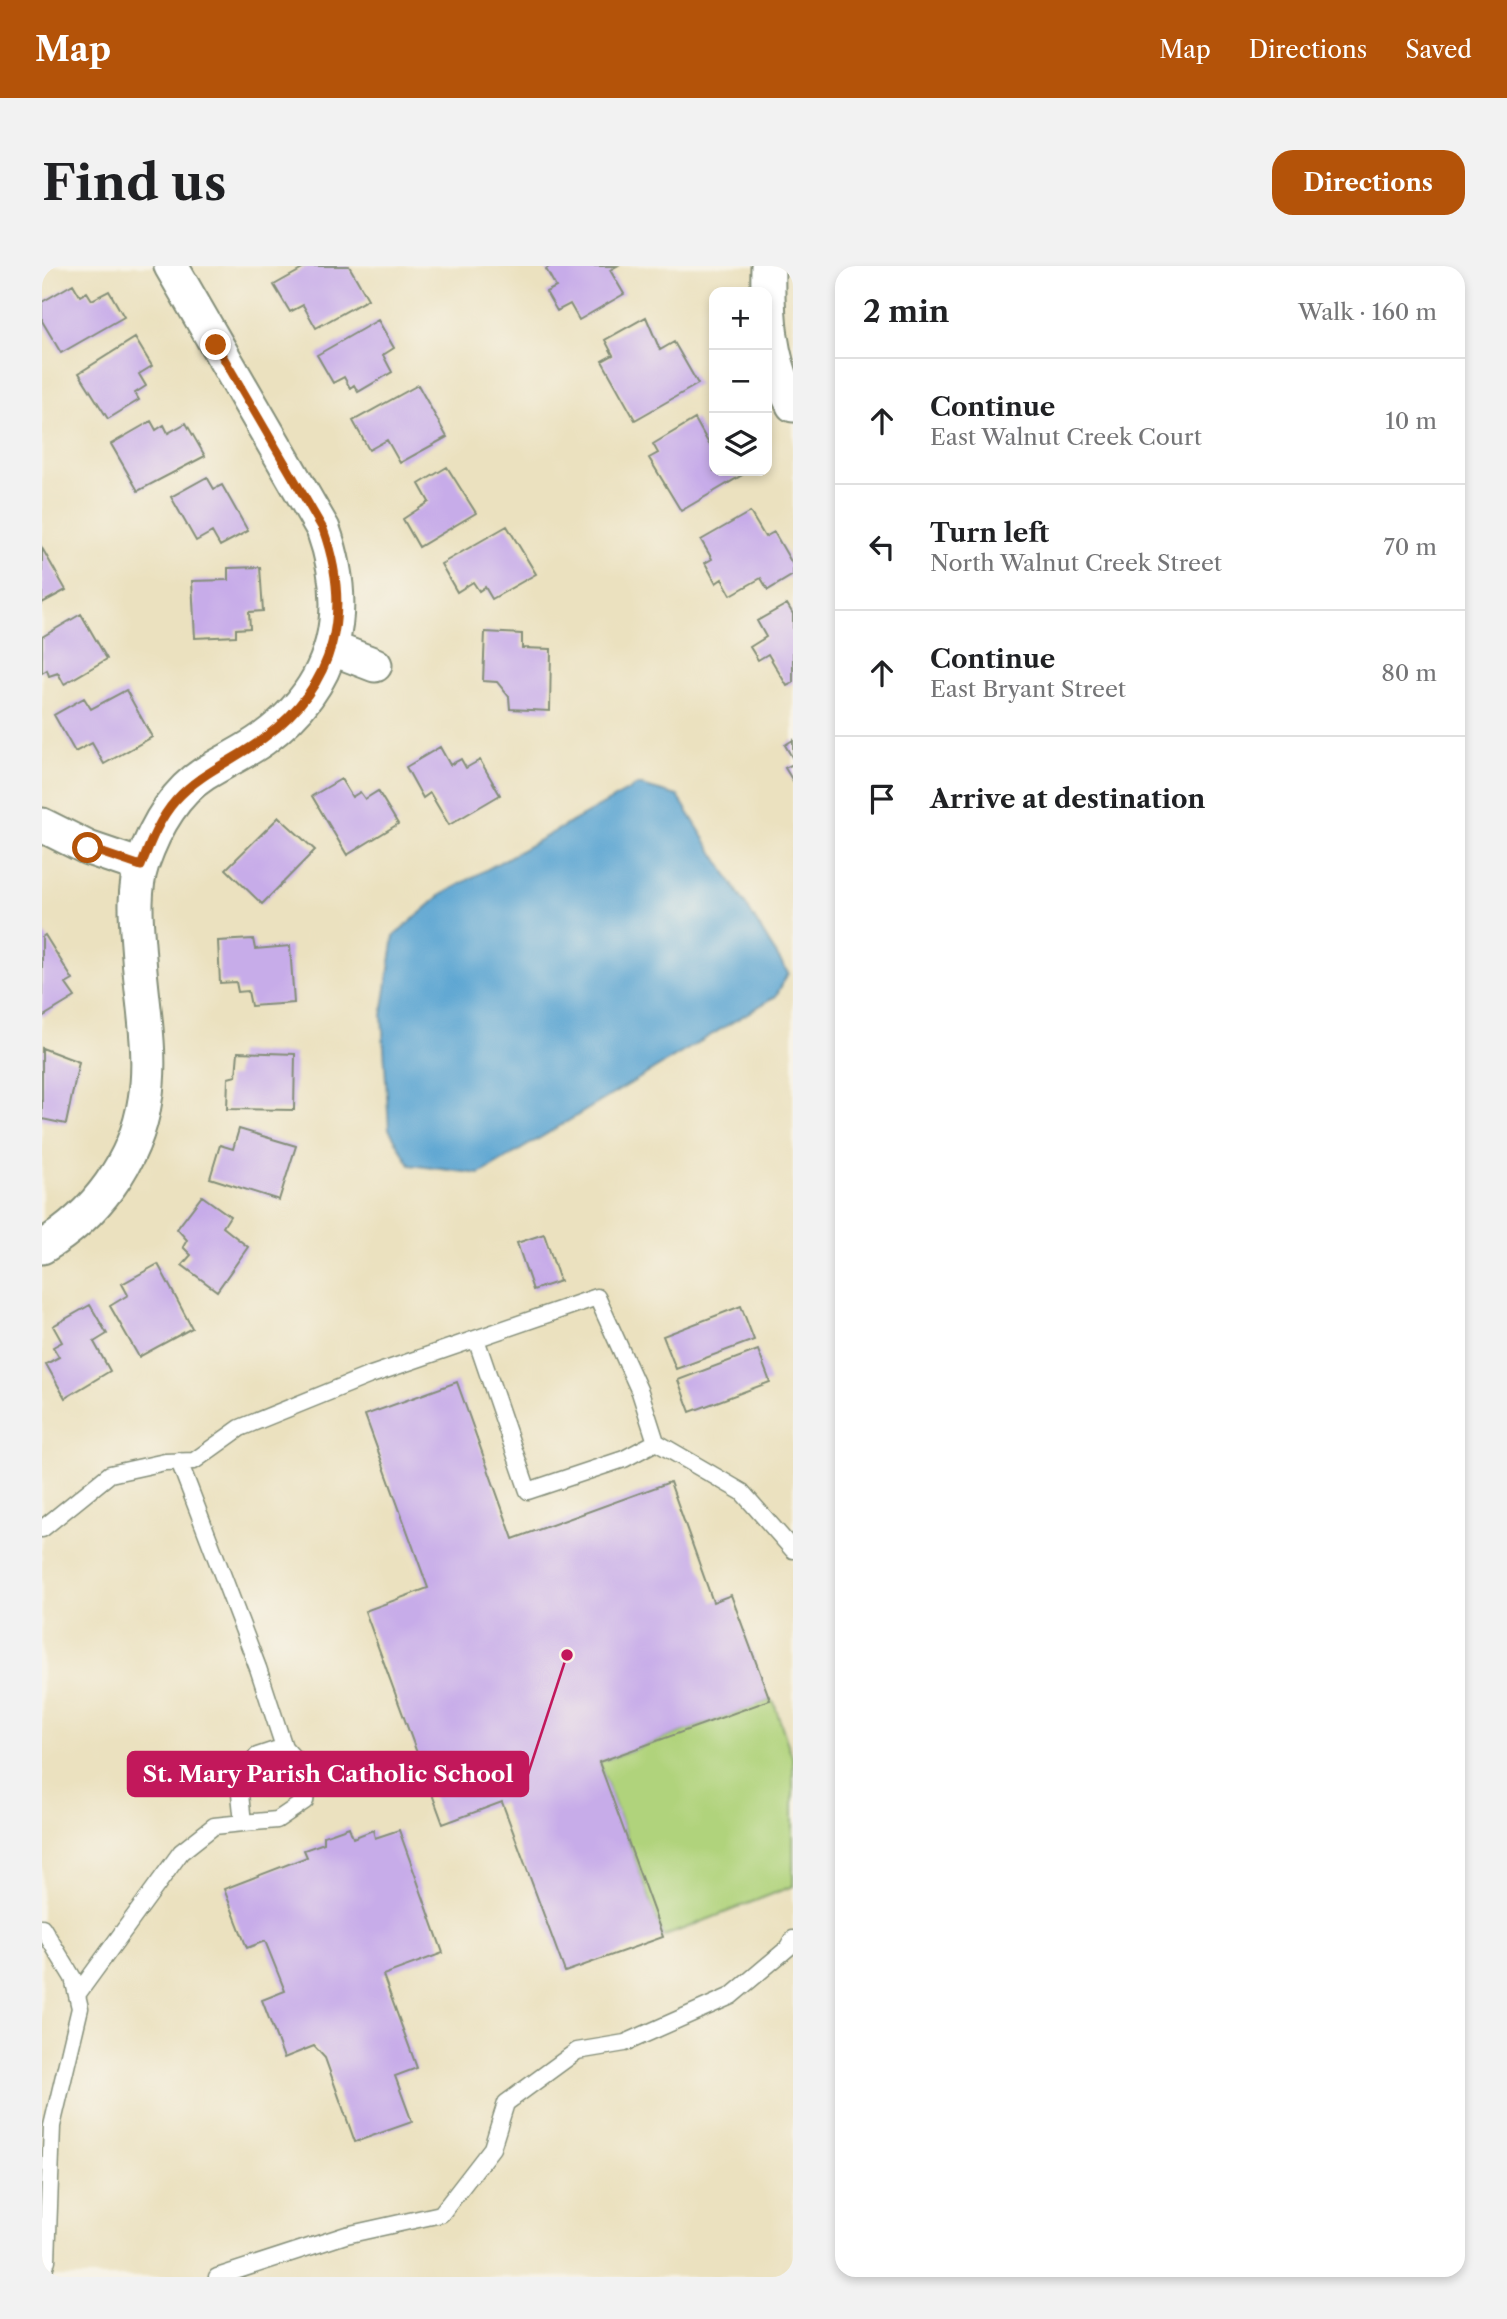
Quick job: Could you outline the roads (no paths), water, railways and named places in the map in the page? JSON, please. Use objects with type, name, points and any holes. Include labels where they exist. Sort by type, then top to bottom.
[{"type":"street","points":[[42,1247],[76,1223],[100,1199],[119,1172],[141,1119],[145,1100],[147,1058],[136,908],[141,866],[154,834],[175,801],[202,775],[262,740],[287,720],[320,674],[338,622],[339,589],[334,561],[323,529],[171,266]]},
{"type":"street","points":[[768,266],[767,326],[779,375],[793,405]]},
{"type":"street","points":[[331,648],[375,665]]},
{"type":"street","points":[[42,825],[88,848],[141,866]]},
{"type":"lane","points":[[42,1530],[110,1474],[179,1461],[194,1461],[240,1428],[368,1376],[597,1297],[640,1392],[656,1442],[741,1492],[793,1550]]},
{"type":"lane","points":[[476,1339],[528,1491],[624,1459],[656,1442]]},
{"type":"lane","points":[[79,1992],[181,1852],[214,1826],[277,1820],[305,1801],[309,1775],[284,1747],[258,1668],[179,1461]]},
{"type":"lane","points":[[243,1823],[239,1784],[257,1756],[284,1747]]},
{"type":"lane","points":[[42,1927],[79,1992],[80,2008],[52,2126],[47,2260],[42,2276]]},
{"type":"lane","points":[[218,2277],[346,2235],[441,2214],[492,2148],[506,2103],[577,2051],[625,2043],[731,1996],[788,1948],[793,1939]]},
{"type":"water","points":[[638,785],[678,796],[788,973],[776,996],[480,1174],[410,1165],[389,1129],[382,1015],[394,936],[441,895]]},
{"type":"place","name":"St. Mary Parish Catholic School","points":[[567,1655]]}]
